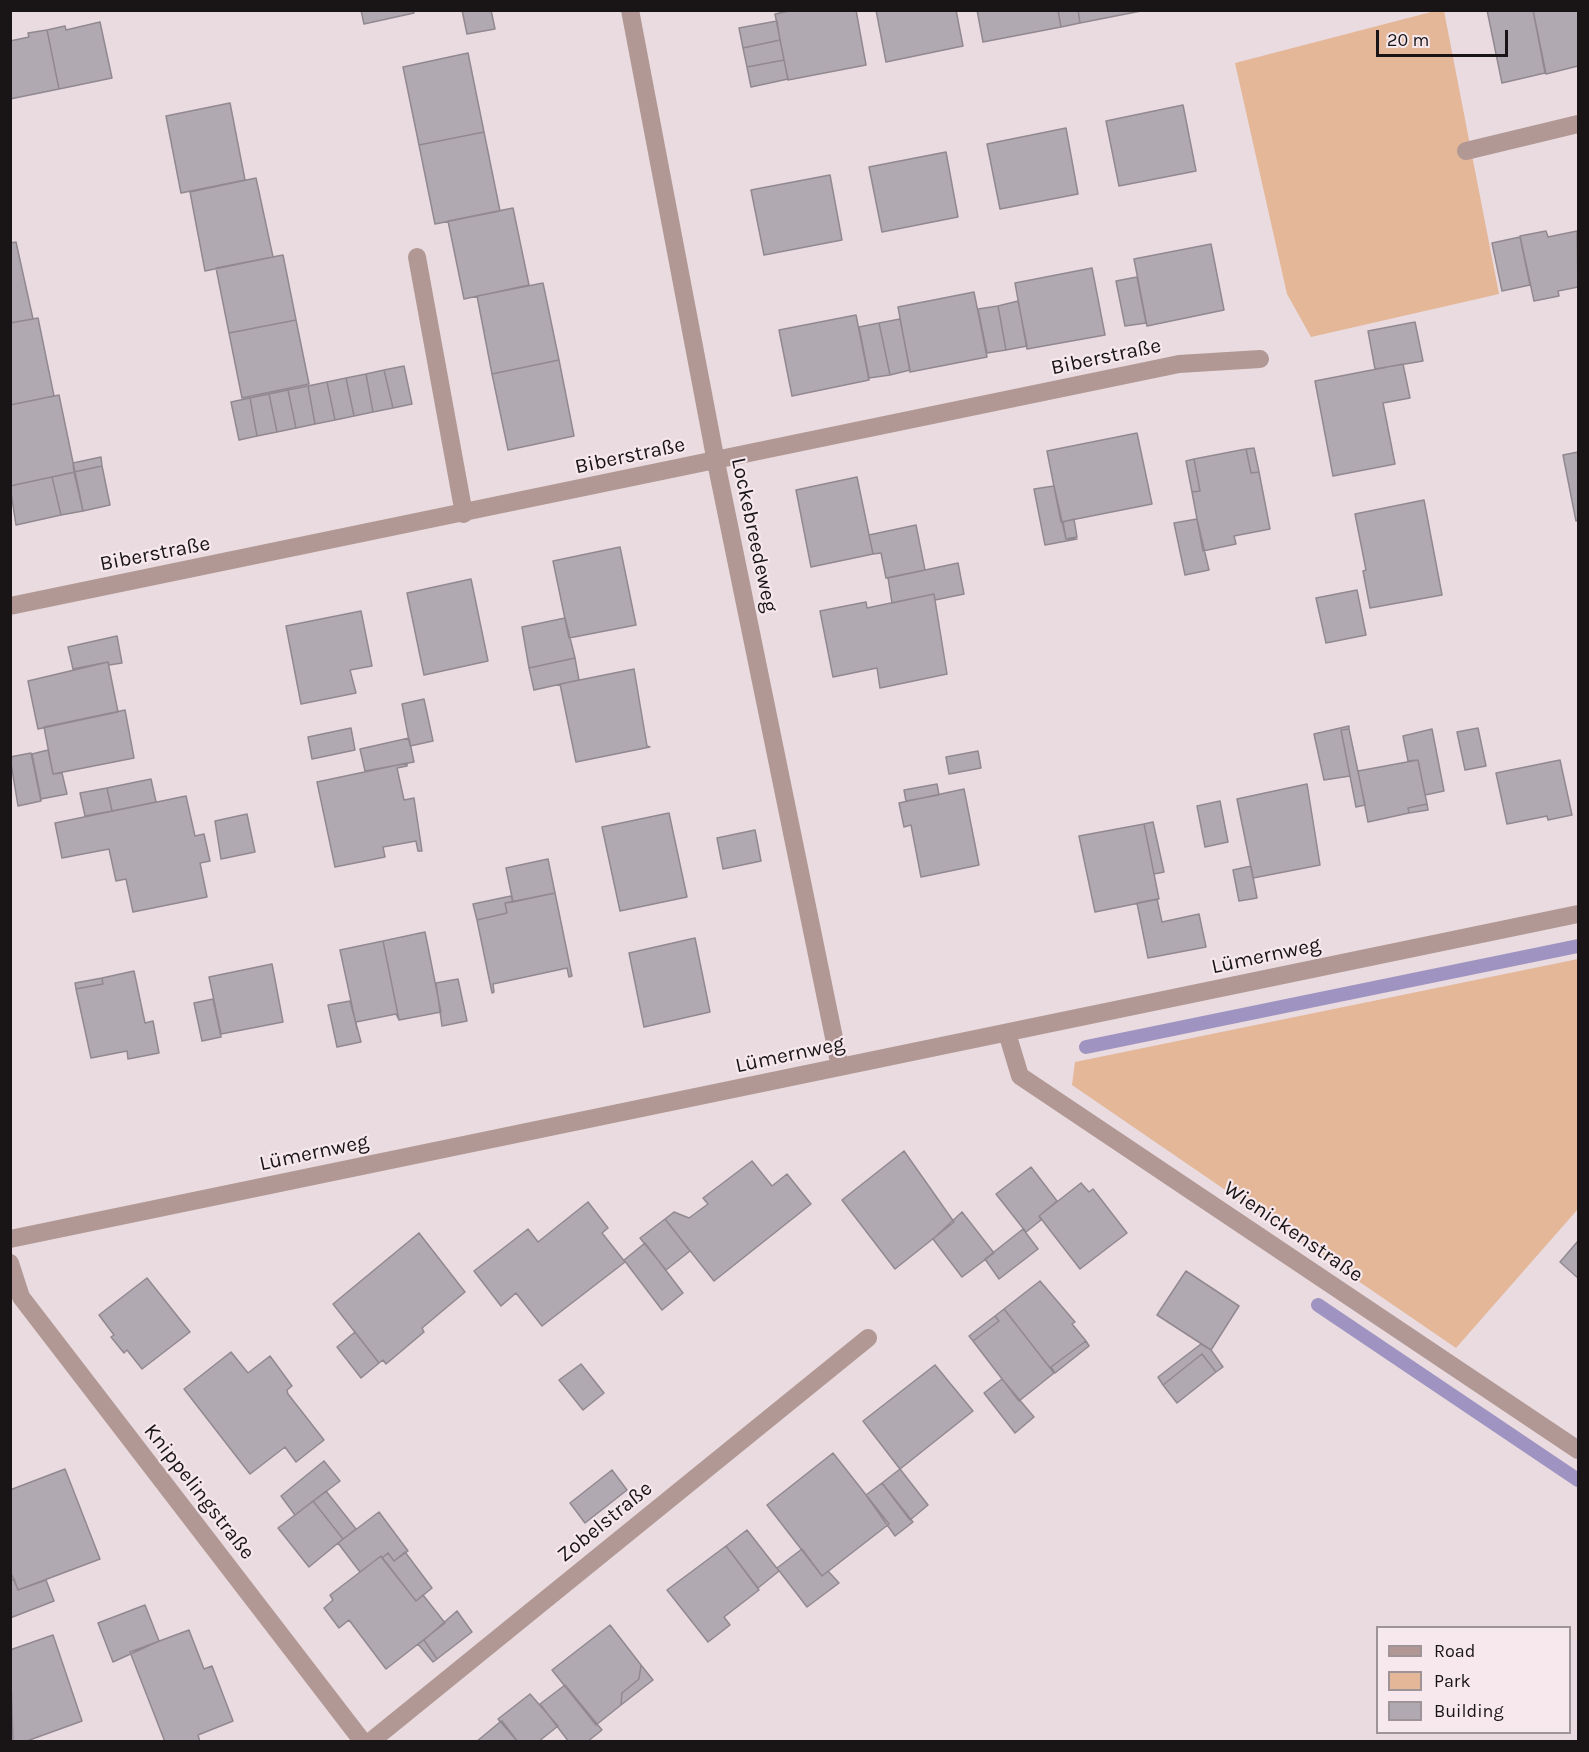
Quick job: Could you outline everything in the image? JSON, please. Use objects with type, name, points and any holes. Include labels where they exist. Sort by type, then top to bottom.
[{"type":"street","name":"Lockebreedeweg","points":[[630,10],[716,462],[840,1067]]},
{"type":"street","points":[[1466,151],[1578,124]]},
{"type":"street","points":[[417,257],[464,514]]},
{"type":"street","name":"Biberstraße","points":[[10,606],[716,462],[1179,364],[1260,359]]},
{"type":"street","name":"Lümernweg","points":[[10,1239],[1578,914]]},
{"type":"street","name":"Wienickenstraße","points":[[1006,1033],[1020,1076],[1578,1450]]},
{"type":"street","name":"Knippelingstraße","points":[[10,1263],[21,1297],[363,1742]]},
{"type":"street","name":"Zobelstraße","points":[[370,1742],[868,1338]]},
{"type":"green space","points":[[1435,11],[1444,11],[1499,294],[1311,337],[1287,294],[1235,63]]},
{"type":"green space","points":[[1578,959],[1578,1209],[1456,1348],[1072,1085],[1075,1062]]},
{"type":"building","points":[[361,10],[413,10],[414,13],[364,24]]},
{"type":"building","points":[[462,10],[491,10],[495,29],[467,34]]},
{"type":"building","points":[[793,10],[856,10],[866,65],[788,80],[775,14]]},
{"type":"building","points":[[876,10],[956,10],[963,46],[886,62]]},
{"type":"building","points":[[977,10],[1058,10],[1061,27],[983,42]]},
{"type":"building","points":[[1058,10],[1078,10],[1080,23],[1061,27]]},
{"type":"building","points":[[1078,10],[1146,10],[1080,23]]},
{"type":"building","points":[[1487,10],[1533,10],[1545,73],[1502,83]]},
{"type":"building","points":[[1533,10],[1578,10],[1578,66],[1546,74]]},
{"type":"building","points":[[777,21],[780,40],[743,48],[739,28]]},
{"type":"building","points":[[100,22],[112,78],[59,89],[47,30],[65,26],[66,30]]},
{"type":"building","points":[[47,30],[59,89],[10,99],[10,41],[29,37],[28,33]]},
{"type":"building","points":[[780,40],[784,60],[747,67],[743,48]]},
{"type":"building","points":[[468,53],[484,132],[419,145],[403,67]]},
{"type":"building","points":[[784,60],[788,79],[751,87],[747,67]]},
{"type":"building","points":[[230,103],[245,180],[181,193],[166,116]]},
{"type":"building","points":[[1183,105],[1196,171],[1119,186],[1106,121]]},
{"type":"building","points":[[1066,128],[1078,194],[1000,209],[987,144]]},
{"type":"building","points":[[484,132],[500,211],[435,224],[419,145]]},
{"type":"building","points":[[946,152],[958,217],[882,232],[869,167]]},
{"type":"building","points":[[830,175],[842,240],[764,255],[751,190]]},
{"type":"building","points":[[256,178],[273,257],[205,271],[190,192]]},
{"type":"building","points":[[513,208],[529,285],[464,299],[448,221]]},
{"type":"building","points":[[1546,231],[1548,237],[1577,231],[1578,287],[1558,291],[1559,296],[1534,301],[1520,236]]},
{"type":"building","points":[[1520,237],[1530,285],[1502,291],[1492,243]]},
{"type":"building","points":[[16,242],[33,319],[10,323],[10,243]]},
{"type":"building","points":[[1211,244],[1224,310],[1147,326],[1134,259]]},
{"type":"building","points":[[283,255],[296,320],[229,333],[216,268]]},
{"type":"building","points":[[1092,268],[1105,335],[1027,349],[1015,283]]},
{"type":"building","points":[[1137,277],[1146,323],[1125,326],[1116,281]]},
{"type":"building","points":[[543,283],[559,360],[492,374],[477,296]]},
{"type":"building","points":[[974,292],[987,357],[910,372],[898,307]]},
{"type":"building","points":[[1018,301],[1027,346],[1006,350],[998,306]]},
{"type":"building","points":[[998,306],[1006,350],[987,353],[978,309]]},
{"type":"building","points":[[856,315],[869,380],[792,396],[779,330]]},
{"type":"building","points":[[38,318],[54,396],[10,405],[10,323]]},
{"type":"building","points":[[900,319],[910,370],[890,375],[879,323]]},
{"type":"building","points":[[296,320],[309,384],[242,398],[229,333]]},
{"type":"building","points":[[1415,322],[1423,361],[1375,369],[1368,331]]},
{"type":"building","points":[[879,323],[890,375],[869,378],[859,327]]},
{"type":"building","points":[[559,360],[574,436],[508,450],[492,374]]},
{"type":"building","points":[[1403,364],[1410,398],[1383,403],[1395,464],[1333,476],[1315,381]]},
{"type":"building","points":[[404,366],[412,404],[393,408],[384,370]]},
{"type":"building","points":[[384,370],[393,408],[373,412],[366,374]]},
{"type":"building","points":[[366,374],[373,412],[354,416],[346,378]]},
{"type":"building","points":[[346,378],[354,416],[335,420],[327,382]]},
{"type":"building","points":[[327,382],[335,420],[315,424],[308,386]]},
{"type":"building","points":[[308,386],[315,424],[296,428],[288,390]]},
{"type":"building","points":[[288,390],[296,428],[277,432],[269,394]]},
{"type":"building","points":[[269,394],[277,432],[257,436],[250,398]]},
{"type":"building","points":[[59,395],[75,472],[10,486],[10,405]]},
{"type":"building","points":[[250,398],[257,436],[239,440],[231,402]]},
{"type":"building","points":[[1137,433],[1152,504],[1061,522],[1047,451]]},
{"type":"building","points":[[1254,448],[1259,472],[1251,473],[1246,449]]},
{"type":"building","points":[[1246,449],[1251,473],[1259,472],[1270,529],[1234,536],[1236,544],[1203,551],[1192,492],[1200,491],[1194,459]]},
{"type":"building","points":[[1578,452],[1578,520],[1576,521],[1563,455]]},
{"type":"building","points":[[101,457],[102,466],[74,472],[73,463]]},
{"type":"building","points":[[1194,459],[1200,491],[1192,492],[1186,461]]},
{"type":"building","points":[[102,466],[110,505],[83,511],[74,472]]},
{"type":"building","points":[[75,472],[83,511],[61,515],[52,477]]},
{"type":"building","points":[[52,477],[61,515],[16,525],[10,486]]},
{"type":"building","points":[[857,477],[873,554],[811,567],[796,490]]},
{"type":"building","points":[[1054,486],[1066,539],[1077,539],[1045,545],[1034,489]]},
{"type":"building","points":[[1424,500],[1442,595],[1370,608],[1363,571],[1366,570],[1355,514]]},
{"type":"building","points":[[1074,519],[1077,537],[1066,539],[1063,522]]},
{"type":"building","points":[[1197,519],[1209,570],[1185,575],[1174,523]]},
{"type":"building","points":[[916,525],[925,570],[886,578],[881,553],[873,554],[869,535]]},
{"type":"building","points":[[620,547],[636,625],[569,638],[553,561]]},
{"type":"building","points":[[958,563],[964,594],[935,600],[934,594],[892,603],[888,578]]},
{"type":"building","points":[[471,579],[488,661],[424,675],[407,593]]},
{"type":"building","points":[[1357,590],[1366,635],[1326,643],[1316,598]]},
{"type":"building","points":[[934,594],[947,674],[880,688],[877,668],[833,677],[820,611],[866,602],[867,608]]},
{"type":"building","points":[[361,611],[372,666],[350,670],[356,693],[301,704],[286,626]]},
{"type":"building","points":[[565,618],[575,658],[529,668],[522,627]]},
{"type":"building","points":[[117,636],[122,663],[109,665],[108,662],[73,669],[68,647]]},
{"type":"building","points":[[575,658],[579,680],[534,690],[529,668]]},
{"type":"building","points":[[108,662],[118,712],[38,729],[28,681]]},
{"type":"building","points":[[634,669],[647,746],[650,747],[576,762],[560,684]]},
{"type":"building","points":[[424,699],[433,741],[410,746],[402,704]]},
{"type":"building","points":[[125,710],[134,758],[53,774],[44,727]]},
{"type":"building","points":[[1349,726],[1349,729],[1341,730],[1350,776],[1324,780],[1314,734]]},
{"type":"building","points":[[351,728],[355,750],[312,759],[308,737]]},
{"type":"building","points":[[1478,728],[1486,766],[1465,770],[1457,732]]},
{"type":"building","points":[[1349,729],[1365,805],[1356,807],[1341,730]]},
{"type":"building","points":[[1432,729],[1444,791],[1425,795],[1418,760],[1408,761],[1403,736]]},
{"type":"building","points":[[409,738],[414,762],[365,771],[360,749]]},
{"type":"building","points":[[48,750],[53,774],[62,773],[67,794],[41,799],[32,754]]},
{"type":"building","points":[[978,751],[981,768],[949,774],[946,757]]},
{"type":"building","points":[[31,753],[41,801],[18,806],[10,757]]},
{"type":"building","points":[[1418,760],[1427,804],[1408,808],[1409,813],[1368,822],[1358,771]]},
{"type":"building","points":[[1560,760],[1572,815],[1548,820],[1547,816],[1507,824],[1496,773]]},
{"type":"building","points":[[407,763],[407,766],[397,768],[404,800],[414,798],[422,851],[418,851],[416,841],[383,847],[385,857],[335,867],[317,782]]},
{"type":"building","points":[[151,779],[156,802],[112,811],[107,788]]},
{"type":"building","points":[[937,784],[939,795],[906,801],[904,790]]},
{"type":"building","points":[[1307,784],[1320,865],[1253,878],[1237,799]]},
{"type":"building","points":[[107,788],[112,811],[85,816],[80,793]]},
{"type":"building","points":[[964,789],[979,865],[921,877],[911,825],[904,827],[899,803]]},
{"type":"building","points":[[186,796],[195,836],[204,834],[210,861],[200,863],[207,897],[133,912],[126,879],[116,881],[109,849],[62,858],[55,823]]},
{"type":"building","points":[[1220,801],[1228,842],[1205,847],[1197,806]]},
{"type":"building","points":[[1427,804],[1428,810],[1409,813],[1408,808]]},
{"type":"building","points":[[669,813],[687,897],[620,911],[602,827]]},
{"type":"building","points":[[247,814],[255,852],[221,859],[215,821]]},
{"type":"building","points":[[1153,822],[1164,872],[1154,874],[1144,824]]},
{"type":"building","points":[[1144,824],[1159,899],[1095,912],[1079,836]]},
{"type":"building","points":[[755,830],[761,861],[723,869],[717,838]]},
{"type":"building","points":[[548,859],[555,893],[513,902],[506,868]]},
{"type":"building","points":[[1251,866],[1257,898],[1239,901],[1233,870]]},
{"type":"building","points":[[555,893],[572,976],[569,977],[567,968],[493,984],[494,992],[492,993],[477,920],[507,913],[505,903]]},
{"type":"building","points":[[511,896],[513,902],[505,903],[507,913],[477,920],[473,904]]},
{"type":"building","points":[[1157,899],[1162,922],[1199,914],[1206,947],[1148,958],[1137,903]]},
{"type":"building","points":[[425,932],[441,1012],[399,1020],[383,941]]},
{"type":"building","points":[[695,938],[710,1012],[644,1027],[629,953]]},
{"type":"building","points":[[383,941],[399,1020],[396,1014],[356,1022],[357,1029],[340,950]]},
{"type":"building","points":[[272,964],[283,1022],[221,1034],[209,977]]},
{"type":"building","points":[[134,971],[145,1023],[153,1021],[159,1053],[128,1059],[127,1051],[91,1058],[76,989],[103,984],[102,978]]},
{"type":"building","points":[[102,978],[103,984],[76,989],[75,983]]},
{"type":"building","points":[[458,979],[467,1021],[442,1026],[436,983]]},
{"type":"building","points":[[213,999],[221,1037],[202,1041],[194,1003]]},
{"type":"building","points":[[350,1001],[361,1042],[337,1047],[328,1005]]},
{"type":"building","points":[[904,1151],[954,1222],[895,1269],[842,1200]]},
{"type":"building","points":[[752,1161],[772,1186],[787,1174],[811,1204],[714,1281],[665,1219],[674,1212],[689,1218],[708,1204],[703,1198]]},
{"type":"building","points":[[1031,1167],[1057,1201],[1039,1216],[1041,1220],[1026,1232],[996,1194]]},
{"type":"building","points":[[1081,1183],[1089,1192],[1093,1189],[1127,1233],[1080,1269],[1039,1216]]},
{"type":"building","points":[[588,1202],[608,1228],[602,1233],[625,1262],[542,1326],[516,1293],[501,1306],[474,1271],[528,1229],[538,1242]]},
{"type":"building","points":[[962,1212],[994,1253],[962,1277],[933,1239]]},
{"type":"building","points":[[665,1219],[690,1251],[666,1270],[640,1238]]},
{"type":"building","points":[[1023,1229],[1038,1249],[999,1279],[985,1259]]},
{"type":"building","points":[[419,1233],[465,1292],[422,1328],[424,1332],[386,1364],[383,1360],[379,1363],[333,1304]]},
{"type":"building","points":[[1578,1241],[1578,1278],[1560,1262]]},
{"type":"building","points":[[645,1243],[683,1293],[662,1310],[624,1260]]},
{"type":"building","points":[[1186,1271],[1239,1306],[1211,1350],[1157,1315]]},
{"type":"building","points":[[147,1278],[190,1332],[142,1369],[127,1350],[124,1353],[111,1337],[114,1335],[99,1315]]},
{"type":"building","points":[[1040,1281],[1075,1322],[1072,1324],[1086,1341],[1051,1367],[1054,1373],[1004,1309]]},
{"type":"building","points":[[1004,1309],[1054,1373],[1019,1401],[973,1341],[999,1321],[995,1316]]},
{"type":"building","points":[[995,1316],[999,1321],[973,1341],[969,1336]]},
{"type":"building","points":[[355,1332],[379,1363],[361,1378],[337,1347]]},
{"type":"building","points":[[1086,1341],[1089,1346],[1055,1373],[1051,1367]]},
{"type":"building","points":[[1201,1344],[1211,1350],[1223,1367],[1216,1372],[1202,1354],[1163,1385],[1158,1377]]},
{"type":"building","points":[[231,1352],[248,1373],[270,1356],[292,1386],[287,1390],[288,1394],[324,1440],[296,1462],[285,1447],[250,1474],[184,1389]]},
{"type":"building","points":[[1202,1354],[1216,1372],[1177,1403],[1163,1385]]},
{"type":"building","points":[[581,1364],[604,1393],[583,1410],[559,1380]]},
{"type":"building","points":[[935,1365],[973,1411],[900,1469],[863,1421]]},
{"type":"building","points":[[1002,1379],[1034,1417],[1015,1433],[984,1393]]},
{"type":"building","points":[[833,1453],[889,1524],[822,1576],[767,1505]]},
{"type":"building","points":[[324,1461],[340,1481],[295,1515],[281,1496]]},
{"type":"building","points":[[65,1469],[100,1559],[18,1590],[10,1571],[10,1490]]},
{"type":"building","points":[[900,1469],[928,1505],[910,1520],[882,1483]]},
{"type":"building","points":[[612,1470],[627,1490],[585,1523],[570,1503]]},
{"type":"building","points":[[882,1483],[913,1522],[895,1536],[866,1495]]},
{"type":"building","points":[[326,1491],[356,1529],[343,1539],[313,1501]]},
{"type":"building","points":[[313,1501],[343,1539],[309,1567],[278,1528]]},
{"type":"building","points":[[379,1512],[408,1551],[394,1561],[388,1553],[382,1558],[381,1556],[360,1572],[338,1543]]},
{"type":"building","points":[[747,1530],[779,1571],[758,1588],[726,1546]]},
{"type":"building","points":[[726,1546],[759,1590],[724,1617],[730,1625],[708,1642],[667,1590]]},
{"type":"building","points":[[802,1549],[822,1576],[828,1571],[839,1583],[807,1607],[777,1568]]},
{"type":"building","points":[[405,1552],[432,1588],[416,1601],[382,1558],[388,1553],[394,1561]]},
{"type":"building","points":[[381,1556],[416,1601],[423,1595],[445,1623],[386,1669],[349,1620],[339,1628],[324,1608],[333,1600],[330,1595]]},
{"type":"building","points":[[14,1579],[18,1590],[46,1580],[54,1601],[10,1618],[10,1581]]},
{"type":"building","points":[[145,1605],[159,1641],[113,1662],[98,1623]]},
{"type":"building","points":[[457,1611],[472,1632],[437,1659],[424,1640]]},
{"type":"building","points":[[610,1625],[641,1665],[639,1679],[622,1693],[621,1705],[596,1725],[552,1670]]},
{"type":"building","points":[[189,1630],[204,1669],[212,1666],[233,1721],[198,1735],[200,1742],[165,1742],[130,1652]]},
{"type":"building","points":[[53,1635],[82,1721],[24,1742],[13,1742],[10,1650]]},
{"type":"building","points":[[424,1640],[437,1659],[433,1662],[418,1644]]},
{"type":"building","points":[[641,1665],[653,1680],[621,1705],[622,1693],[639,1679]]},
{"type":"building","points":[[565,1685],[602,1730],[587,1742],[569,1742],[540,1704]]},
{"type":"building","points":[[530,1694],[558,1726],[538,1742],[518,1742],[498,1719]]},
{"type":"building","points":[[502,1721],[518,1742],[476,1742],[500,1722]]},
{"type":"waterway","points":[[1086,1047],[1578,946]]},
{"type":"waterway","points":[[1318,1305],[1578,1480]]}]
